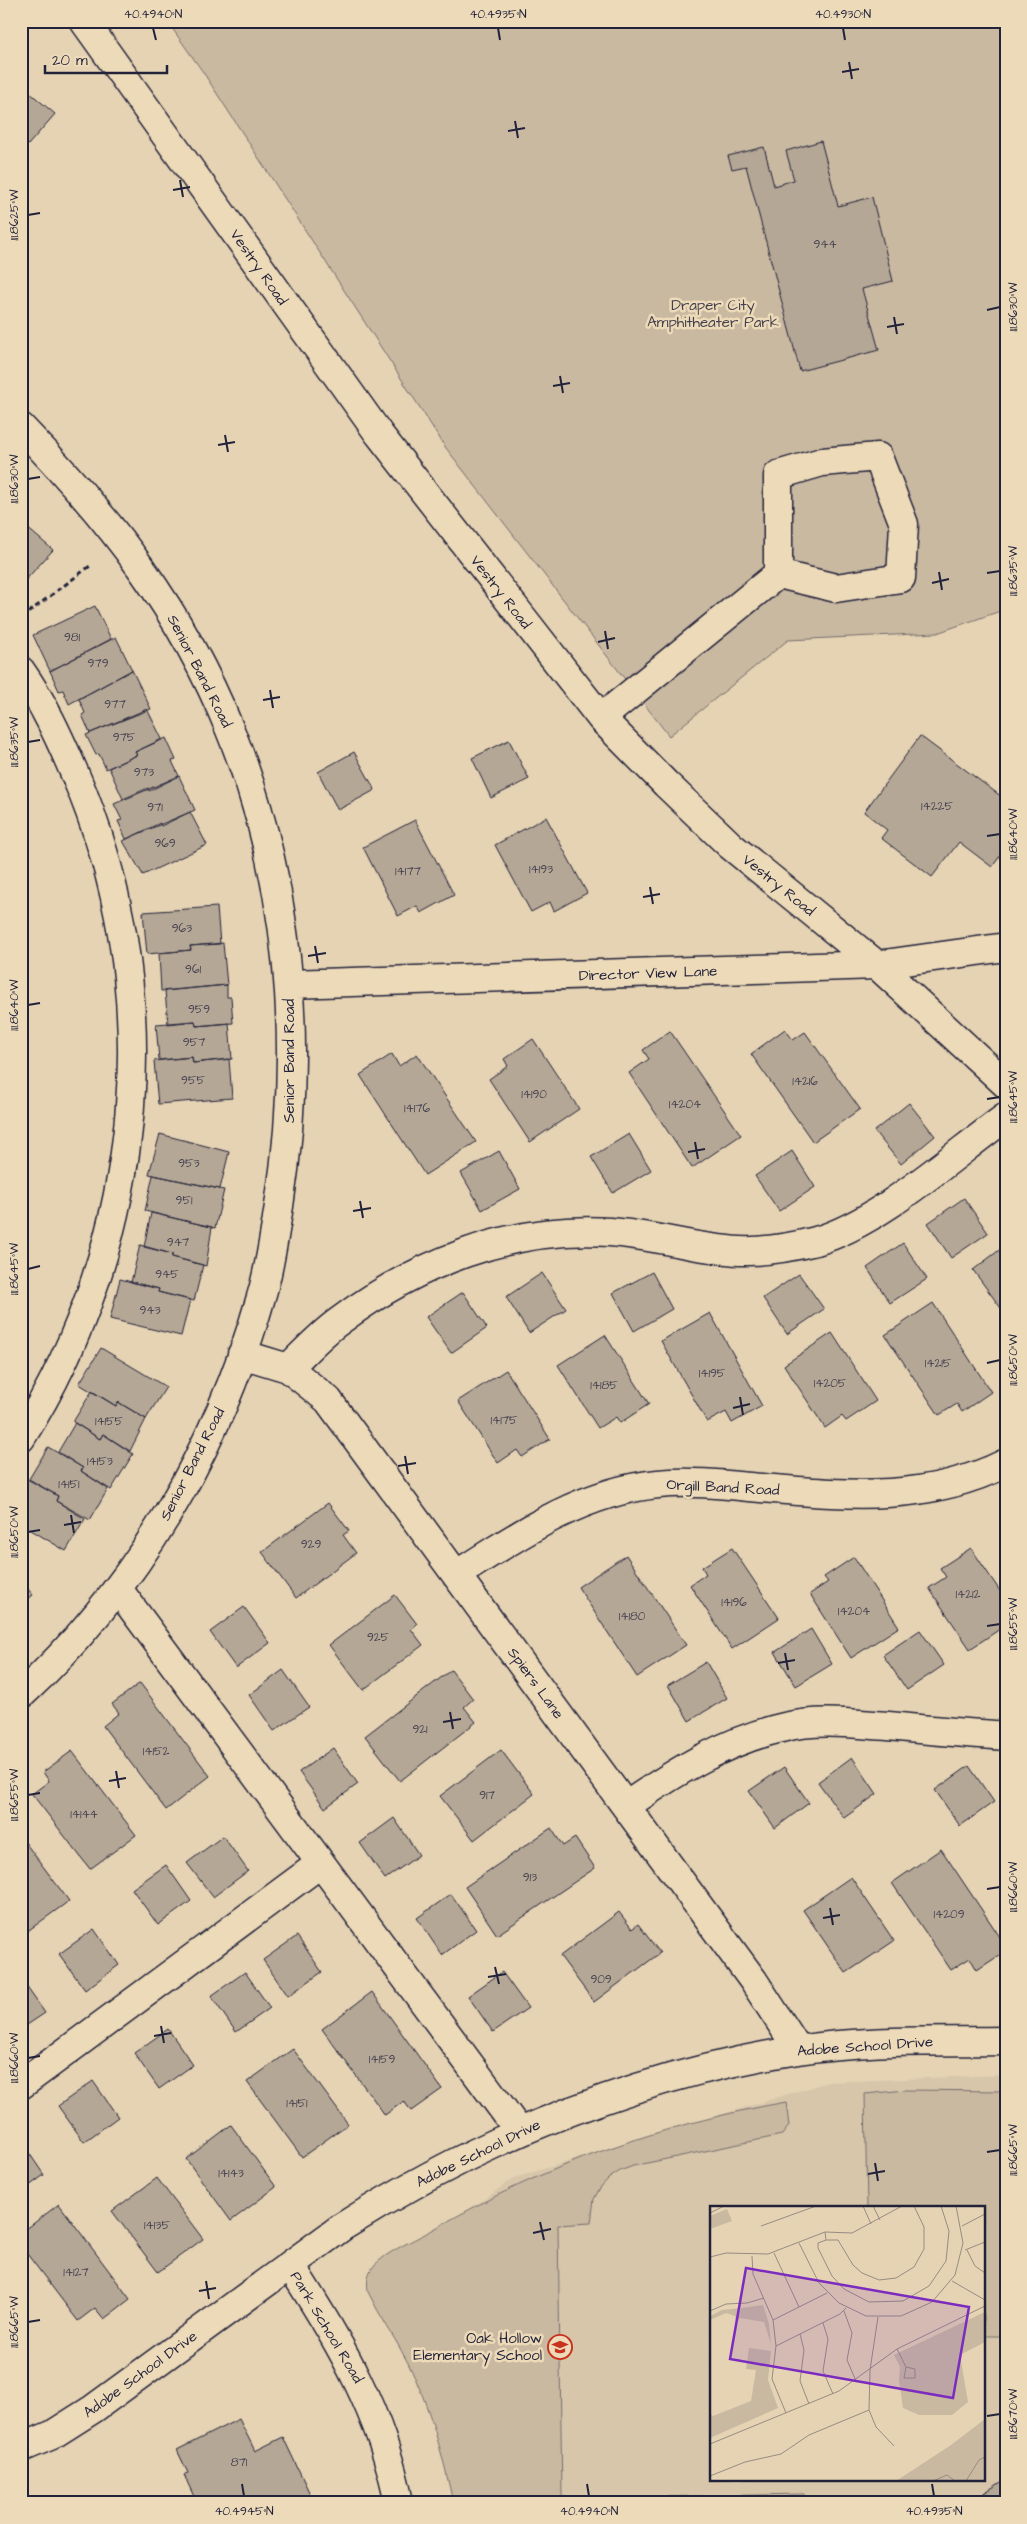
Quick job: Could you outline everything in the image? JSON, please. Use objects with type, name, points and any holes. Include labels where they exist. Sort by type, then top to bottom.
[{"type":"street","name":"Vestry Road","points":[[84,21],[379,434],[601,718],[731,846],[877,965],[1006,1084]]},
{"type":"street","name":"Senior Band Road","points":[[21,426],[112,526],[157,588],[196,656],[230,730],[258,810],[278,896],[289,984],[292,1049],[291,1103],[284,1172],[262,1296],[242,1354],[208,1438],[188,1478],[144,1554],[57,1660],[21,1695]]},
{"type":"street","points":[[878,457],[904,524],[901,578],[836,588],[778,574],[778,476],[822,462],[878,457]]},
{"type":"street","points":[[601,718],[778,574]]},
{"type":"street","points":[[21,671],[58,736],[84,794],[105,854],[120,916],[129,980],[133,1044],[131,1108],[123,1171],[110,1234],[91,1295],[67,1354],[38,1411],[21,1438]]},
{"type":"street","name":"Director View Lane","points":[[289,984],[877,965],[1006,947]]},
{"type":"street","points":[[288,1368],[338,1322],[410,1276],[458,1255],[511,1240],[561,1234],[609,1232],[740,1251],[779,1249],[817,1240],[854,1225],[888,1205],[1006,1117]]},
{"type":"street","name":"Spiers Lane","points":[[242,1354],[288,1368],[328,1400],[753,1980],[798,2049]]},
{"type":"street","name":"Orgill Band Road","points":[[456,1575],[539,1524],[578,1504],[617,1491],[658,1484],[700,1483],[849,1495],[892,1494],[937,1488],[980,1476],[1006,1463]]},
{"type":"street","points":[[118,1588],[519,2131]]},
{"type":"street","points":[[626,1806],[664,1780],[722,1747],[754,1734],[788,1726],[857,1724],[1006,1736]]},
{"type":"street","points":[[21,2085],[320,1863]]},
{"type":"street","name":"Adobe School Drive","points":[[21,2448],[52,2435],[93,2409],[290,2265],[384,2200],[472,2153],[519,2131],[585,2105],[654,2083],[798,2049],[886,2042],[1006,2041]]},
{"type":"street","name":"Park School Road","points":[[290,2265],[337,2338],[363,2388],[384,2440],[399,2503]]},
{"type":"path","points":[[21,618],[90,566]]},
{"type":"shaded area","name":"Oak Hollow Elementary School","points":[[1006,2075],[1006,2503],[457,2503],[443,2417],[374,2278],[514,2178],[828,2082]]},
{"type":"green space","name":"Draper City Amphitheater Park","points":[[167,21],[1006,21],[1006,609],[937,633],[788,640],[669,736],[446,448],[203,72]]},
{"type":"green space","points":[[905,2090],[1006,2091],[1006,2336],[984,2336],[984,2206],[867,2206],[865,2094]]},
{"type":"green space","points":[[786,2102],[789,2126],[782,2135],[633,2166],[620,2171],[608,2179],[600,2188],[594,2199],[591,2223],[558,2225],[562,2497],[584,2498],[595,2503],[453,2503],[440,2449],[423,2397],[403,2354],[368,2292],[371,2269],[378,2261],[393,2251],[475,2206],[561,2167],[604,2150],[694,2122]]},
{"type":"green space","points":[[804,2494],[804,2503],[647,2503],[653,2497]]},
{"type":"building","points":[[22,86],[55,114],[28,145],[21,140]]},
{"type":"building","points":[[821,141],[838,206],[872,197],[893,281],[862,289],[879,350],[800,371],[746,166],[732,169],[728,156],[764,147],[774,186],[794,180],[786,151]]},
{"type":"building","points":[[21,516],[28,522],[21,529]]},
{"type":"building","points":[[25,526],[53,550],[21,585],[21,529]]},
{"type":"building","points":[[95,606],[111,639],[50,671],[33,635]]},
{"type":"building","points":[[116,637],[132,670],[69,704],[63,690],[59,691],[50,671]]},
{"type":"building","points":[[132,670],[151,709],[90,733],[82,715],[85,713],[79,699]]},
{"type":"building","points":[[147,709],[162,739],[135,752],[137,755],[106,769],[99,754],[96,755],[86,735]]},
{"type":"building","points":[[920,736],[1006,800],[1006,848],[992,867],[959,842],[932,877],[881,838],[887,830],[864,812]]},
{"type":"building","points":[[166,738],[176,760],[172,761],[179,776],[149,791],[148,788],[123,799],[109,768],[137,755],[135,752]]},
{"type":"building","points":[[509,740],[529,779],[491,798],[472,758]]},
{"type":"building","points":[[354,752],[375,790],[338,810],[318,772]]},
{"type":"building","points":[[179,776],[195,810],[126,839],[118,821],[122,820],[114,804]]},
{"type":"building","points":[[190,812],[207,845],[143,875],[123,841],[160,823],[161,826]]},
{"type":"building","points":[[546,817],[587,893],[554,911],[550,902],[531,912],[495,845]]},
{"type":"building","points":[[415,820],[454,895],[421,913],[417,906],[398,916],[363,847]]},
{"type":"building","points":[[217,907],[220,944],[190,946],[191,950],[147,954],[143,912]]},
{"type":"building","points":[[223,943],[227,985],[161,991],[159,953],[191,950],[190,946]]},
{"type":"building","points":[[227,985],[227,997],[231,997],[233,1023],[196,1026],[195,1021],[168,1024],[165,991]]},
{"type":"building","points":[[195,1021],[196,1026],[229,1023],[232,1059],[193,1063],[192,1057],[159,1060],[156,1024]]},
{"type":"building","points":[[785,1029],[793,1040],[805,1032],[860,1109],[813,1142],[751,1054]]},
{"type":"building","points":[[670,1031],[741,1135],[692,1168],[629,1073],[649,1059],[643,1050]]},
{"type":"building","points":[[533,1039],[579,1109],[530,1142],[489,1079],[508,1066],[504,1059]]},
{"type":"building","points":[[392,1054],[399,1066],[417,1054],[476,1142],[425,1175],[360,1075]]},
{"type":"building","points":[[192,1057],[193,1063],[229,1059],[232,1098],[158,1104],[154,1061]]},
{"type":"building","points":[[909,1103],[935,1136],[901,1164],[874,1131]]},
{"type":"building","points":[[160,1134],[229,1152],[220,1189],[149,1174]]},
{"type":"building","points":[[629,1134],[651,1170],[613,1193],[591,1157]]},
{"type":"building","points":[[499,1151],[520,1189],[482,1210],[461,1173]]},
{"type":"building","points":[[792,1151],[815,1187],[779,1211],[755,1176]]},
{"type":"building","points":[[153,1175],[224,1190],[215,1228],[145,1211]]},
{"type":"building","points":[[964,1198],[988,1233],[951,1258],[928,1223]]},
{"type":"building","points":[[151,1213],[212,1227],[206,1266],[172,1257],[172,1254],[144,1247]]},
{"type":"building","points":[[903,1243],[927,1279],[890,1303],[867,1268]]},
{"type":"building","points":[[140,1245],[172,1254],[172,1257],[203,1265],[194,1301],[158,1292],[159,1289],[131,1282]]},
{"type":"building","points":[[1006,1245],[1006,1315],[973,1270]]},
{"type":"building","points":[[652,1272],[672,1309],[634,1331],[613,1293]]},
{"type":"building","points":[[542,1273],[566,1309],[529,1333],[506,1297]]},
{"type":"building","points":[[799,1274],[824,1309],[787,1334],[763,1298]]},
{"type":"building","points":[[120,1279],[159,1289],[158,1292],[190,1300],[181,1336],[110,1319]]},
{"type":"building","points":[[463,1292],[487,1328],[451,1353],[426,1317]]},
{"type":"building","points":[[933,1303],[991,1392],[962,1412],[957,1404],[939,1415],[885,1335]]},
{"type":"building","points":[[710,1313],[762,1406],[732,1423],[726,1412],[707,1422],[661,1341]]},
{"type":"building","points":[[832,1333],[876,1401],[846,1421],[842,1416],[825,1428],[784,1365]]},
{"type":"building","points":[[605,1335],[649,1404],[620,1423],[616,1417],[598,1428],[558,1365]]},
{"type":"building","points":[[101,1348],[166,1387],[146,1419],[118,1402],[116,1406],[79,1384]]},
{"type":"building","points":[[506,1370],[550,1439],[522,1457],[517,1450],[498,1463],[458,1401]]},
{"type":"building","points":[[92,1391],[116,1406],[118,1402],[146,1419],[130,1451],[103,1434],[100,1439],[73,1422]]},
{"type":"building","points":[[75,1423],[100,1439],[103,1434],[133,1454],[111,1490],[81,1471],[83,1468],[58,1452]]},
{"type":"building","points":[[48,1447],[83,1468],[81,1471],[108,1489],[90,1520],[56,1501],[58,1496],[29,1479]]},
{"type":"building","points":[[25,1478],[58,1496],[56,1501],[85,1519],[66,1551],[21,1524],[21,1484]]},
{"type":"building","points":[[328,1503],[349,1531],[343,1535],[356,1553],[296,1598],[262,1552]]},
{"type":"building","points":[[732,1548],[779,1618],[732,1649],[690,1585],[706,1574],[702,1567]]},
{"type":"building","points":[[971,1548],[1006,1600],[1006,1625],[970,1649],[929,1588],[946,1577],[940,1568]]},
{"type":"building","points":[[626,1555],[686,1645],[637,1677],[578,1587]]},
{"type":"building","points":[[854,1557],[899,1627],[851,1658],[810,1594],[828,1582],[824,1577]]},
{"type":"building","points":[[21,1581],[33,1595],[21,1605]]},
{"type":"building","points":[[395,1595],[417,1624],[411,1629],[423,1645],[363,1690],[329,1645]]},
{"type":"building","points":[[244,1607],[270,1643],[236,1668],[210,1632]]},
{"type":"building","points":[[811,1629],[832,1664],[796,1686],[775,1652]]},
{"type":"building","points":[[920,1630],[944,1665],[907,1690],[883,1655]]},
{"type":"building","points":[[706,1662],[727,1698],[689,1721],[668,1685]]},
{"type":"building","points":[[283,1670],[309,1707],[274,1731],[249,1695]]},
{"type":"building","points":[[451,1670],[473,1699],[464,1707],[476,1722],[400,1781],[365,1736]]},
{"type":"building","points":[[140,1683],[210,1776],[166,1810],[103,1726],[119,1713],[112,1704]]},
{"type":"building","points":[[333,1748],[358,1784],[325,1808],[299,1772]]},
{"type":"building","points":[[501,1750],[534,1794],[474,1840],[440,1796]]},
{"type":"building","points":[[72,1751],[136,1835],[90,1869],[32,1794],[49,1781],[43,1772]]},
{"type":"building","points":[[852,1757],[877,1794],[844,1818],[818,1782]]},
{"type":"building","points":[[969,1766],[994,1802],[960,1826],[935,1790]]},
{"type":"building","points":[[784,1767],[809,1803],[775,1828],[749,1791]]},
{"type":"building","points":[[394,1818],[419,1855],[385,1879],[360,1843]]},
{"type":"building","points":[[551,1828],[563,1846],[575,1838],[595,1868],[497,1935],[465,1887]]},
{"type":"building","points":[[223,1836],[248,1871],[213,1897],[187,1863]]},
{"type":"building","points":[[21,1837],[69,1901],[22,1935],[21,1934]]},
{"type":"building","points":[[941,1849],[1006,1946],[1006,1951],[977,1970],[970,1958],[951,1970],[892,1883]]},
{"type":"building","points":[[166,1865],[191,1901],[158,1925],[132,1889]]},
{"type":"building","points":[[851,1877],[894,1941],[846,1973],[803,1910]]},
{"type":"building","points":[[451,1894],[476,1930],[442,1955],[417,1918]]},
{"type":"building","points":[[619,1912],[632,1929],[638,1924],[660,1953],[594,2002],[560,1956]]},
{"type":"building","points":[[94,1929],[119,1965],[85,1990],[59,1954]]},
{"type":"building","points":[[297,1936],[322,1972],[288,1996],[263,1960]]},
{"type":"building","points":[[245,1972],[270,2008],[236,2032],[211,1996]]},
{"type":"building","points":[[502,1972],[528,2008],[493,2032],[468,1996]]},
{"type":"building","points":[[21,1979],[45,2013],[21,2029]]},
{"type":"building","points":[[372,1992],[442,2089],[411,2111],[404,2101],[385,2115],[322,2029]]},
{"type":"building","points":[[168,2029],[193,2065],[159,2089],[134,2053]]},
{"type":"building","points":[[293,2049],[348,2124],[302,2157],[247,2082]]},
{"type":"building","points":[[93,2081],[118,2117],[84,2142],[58,2106]]},
{"type":"building","points":[[231,2125],[276,2187],[231,2221],[186,2159]]},
{"type":"building","points":[[21,2141],[44,2175],[21,2192]]},
{"type":"building","points":[[157,2178],[203,2239],[158,2272],[112,2211]]},
{"type":"building","points":[[59,2204],[130,2299],[104,2319],[95,2308],[78,2321],[21,2246],[21,2233]]},
{"type":"building","points":[[239,2419],[255,2451],[283,2437],[310,2494],[292,2503],[197,2503],[184,2475],[188,2473],[177,2450]]},
{"type":"building","points":[[1006,2479],[1006,2503],[968,2503]]},
{"type":"place","name":"Oak Hollow Elementary School","points":[[560,2347]]}]
